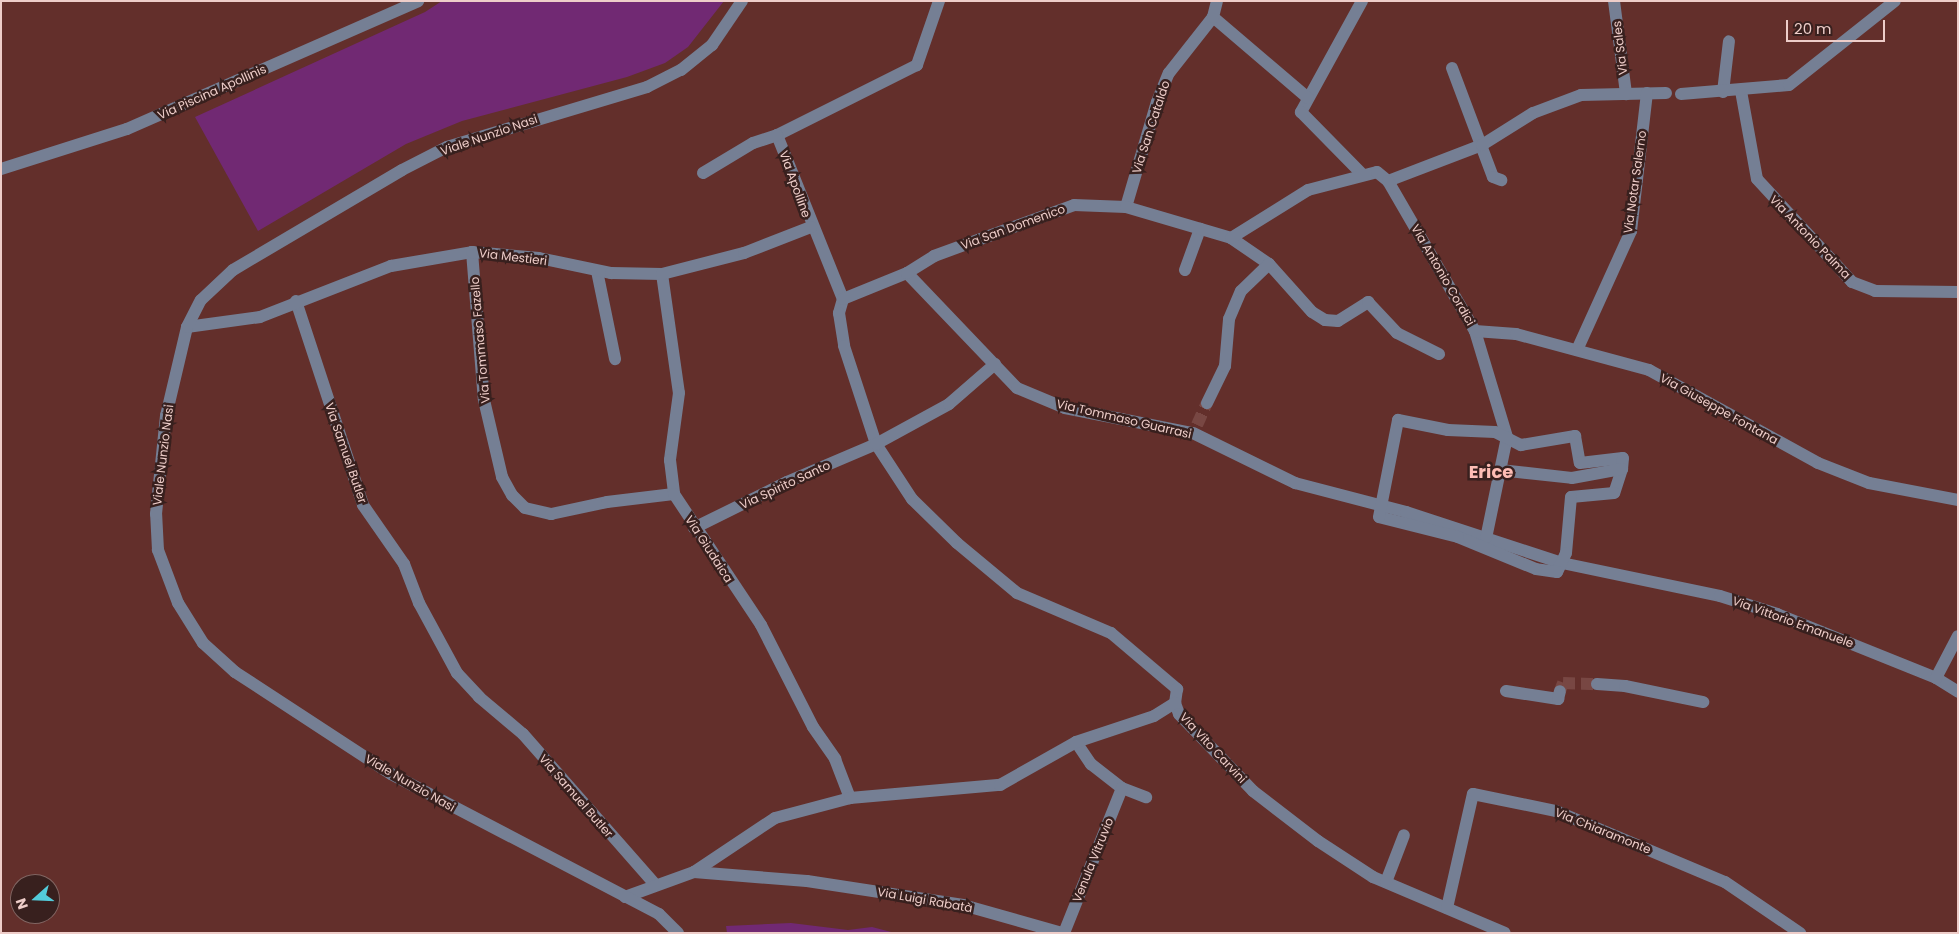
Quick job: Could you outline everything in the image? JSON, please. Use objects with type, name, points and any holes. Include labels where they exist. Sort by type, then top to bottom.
[{"type":"street","name":"Via Piscina Apollinis","points":[[1,169],[127,129],[418,1]]},
{"type":"street","name":"Viale Nunzio Nasi","points":[[678,933],[659,914],[391,774],[234,672],[204,643],[178,603],[162,559],[156,514],[166,416],[187,327],[201,300],[233,270],[402,170],[448,147],[646,87],[680,70],[712,45],[742,1]]},
{"type":"street","name":"Via Apolline","points":[[876,444],[844,346],[839,313],[843,299],[811,227],[777,135],[917,65],[939,1]]},
{"type":"street","name":"Via San Cataldo","points":[[1126,207],[1169,73],[1213,17],[1217,1]]},
{"type":"street","points":[[1362,1],[1301,112],[1363,175]]},
{"type":"street","name":"Via Sales","points":[[1614,1],[1626,94]]},
{"type":"street","points":[[1682,94],[1789,86],[1895,1]]},
{"type":"street","points":[[1213,17],[1307,101]]},
{"type":"street","points":[[1723,92],[1729,41]]},
{"type":"street","points":[[1452,68],[1493,178],[1502,180]]},
{"type":"street","name":"Via Antonio Palma","points":[[1740,91],[1757,180],[1852,282],[1875,291],[1958,292]]},
{"type":"street","name":"Via Notar Salerno","points":[[1577,350],[1631,231],[1647,93]]},
{"type":"street","points":[[1231,238],[1308,190],[1377,172],[1386,179],[1482,145],[1533,113],[1581,95],[1666,93]]},
{"type":"street","points":[[703,173],[753,143],[777,135]]},
{"type":"street","name":"Via Antonio Cordici","points":[[1386,179],[1475,331],[1507,437]]},
{"type":"street","name":"Via San Domenico","points":[[843,299],[907,272],[934,256],[1070,206],[1126,207],[1231,238],[1269,264],[1312,312],[1325,320],[1338,322],[1368,302],[1397,332],[1439,354]]},
{"type":"street","name":"Via Mestieri","points":[[187,327],[260,317],[391,266],[472,252],[539,258],[597,271],[662,274],[744,253],[811,227]]},
{"type":"street","points":[[1185,270],[1200,229]]},
{"type":"street","name":"Via Tommaso Fazello","points":[[472,252],[484,400],[502,477],[512,495],[525,508],[551,514],[608,502],[674,494]]},
{"type":"street","points":[[1207,403],[1225,366],[1229,319],[1241,291],[1269,264]]},
{"type":"street","points":[[597,271],[615,359]]},
{"type":"street","name":"Via Tommaso Guarrasi","points":[[907,272],[1017,388],[1065,408],[1195,429],[1295,484],[1380,505],[1486,538]]},
{"type":"street","name":"Via Giudaica","points":[[662,274],[679,393],[670,460],[674,494],[694,528],[761,625],[813,727],[835,760],[850,798]]},
{"type":"street","name":"Via Samuel Butler","points":[[296,302],[363,505],[404,564],[437,638],[458,673],[478,697],[523,734],[655,884]]},
{"type":"street","name":"Via Giuseppe Fontana","points":[[1475,331],[1516,334],[1649,370],[1818,463],[1861,480],[1892,489],[1958,500]]},
{"type":"street","name":"Via Spirito Santo","points":[[694,528],[787,482],[876,444],[949,404],[995,364]]},
{"type":"street","points":[[1398,420],[1448,430],[1495,432],[1507,437],[1522,445],[1575,436],[1580,463],[1623,458],[1622,470],[1614,493],[1571,498],[1566,553],[1557,572],[1536,569],[1458,537],[1379,517],[1398,420]]},
{"type":"street","points":[[1486,538],[1507,437]]},
{"type":"street","name":"Via Vito Carvini","points":[[876,444],[912,499],[957,544],[1017,594],[1111,633],[1177,689],[1175,703],[1179,714],[1254,791],[1318,842],[1386,882],[1505,933]]},
{"type":"street","points":[[1500,470],[1572,478],[1622,470]]},
{"type":"street","name":"Via Vittorio Emanuele","points":[[1486,538],[1562,563],[1720,596],[1778,614],[1936,678],[1958,692]]},
{"type":"street","points":[[1936,678],[1958,636]]},
{"type":"street","points":[[1597,684],[1625,686],[1703,702]]},
{"type":"street","points":[[1506,691],[1559,695]]},
{"type":"street","points":[[625,897],[655,884],[694,872],[775,818],[850,798],[1000,785],[1076,742],[1154,716],[1175,703]]},
{"type":"street","points":[[1076,742],[1091,764],[1122,788],[1146,797]]},
{"type":"street","name":"Venula Vitruvio","points":[[1063,933],[1122,788]]},
{"type":"street","name":"Via Chiaramonte","points":[[1447,908],[1473,794],[1556,811],[1725,882],[1800,933]]},
{"type":"street","points":[[1386,882],[1404,835]]},
{"type":"street","name":"Via Luigi Rabatà","points":[[694,872],[785,880],[963,905],[1063,933]]},
{"type":"shaded area","points":[[442,1],[724,1],[688,47],[665,63],[627,77],[462,121],[406,144],[258,231],[195,117],[425,12]]},
{"type":"shaded area","points":[[791,923],[848,930],[872,927],[895,933],[727,933],[726,926]]},
{"type":"tunnel","points":[[1197,425],[1207,403]]},
{"type":"tunnel","points":[[1560,691],[1563,683],[1597,684]]},
{"type":"district","name":"Erice","points":[[1491,472]]}]
